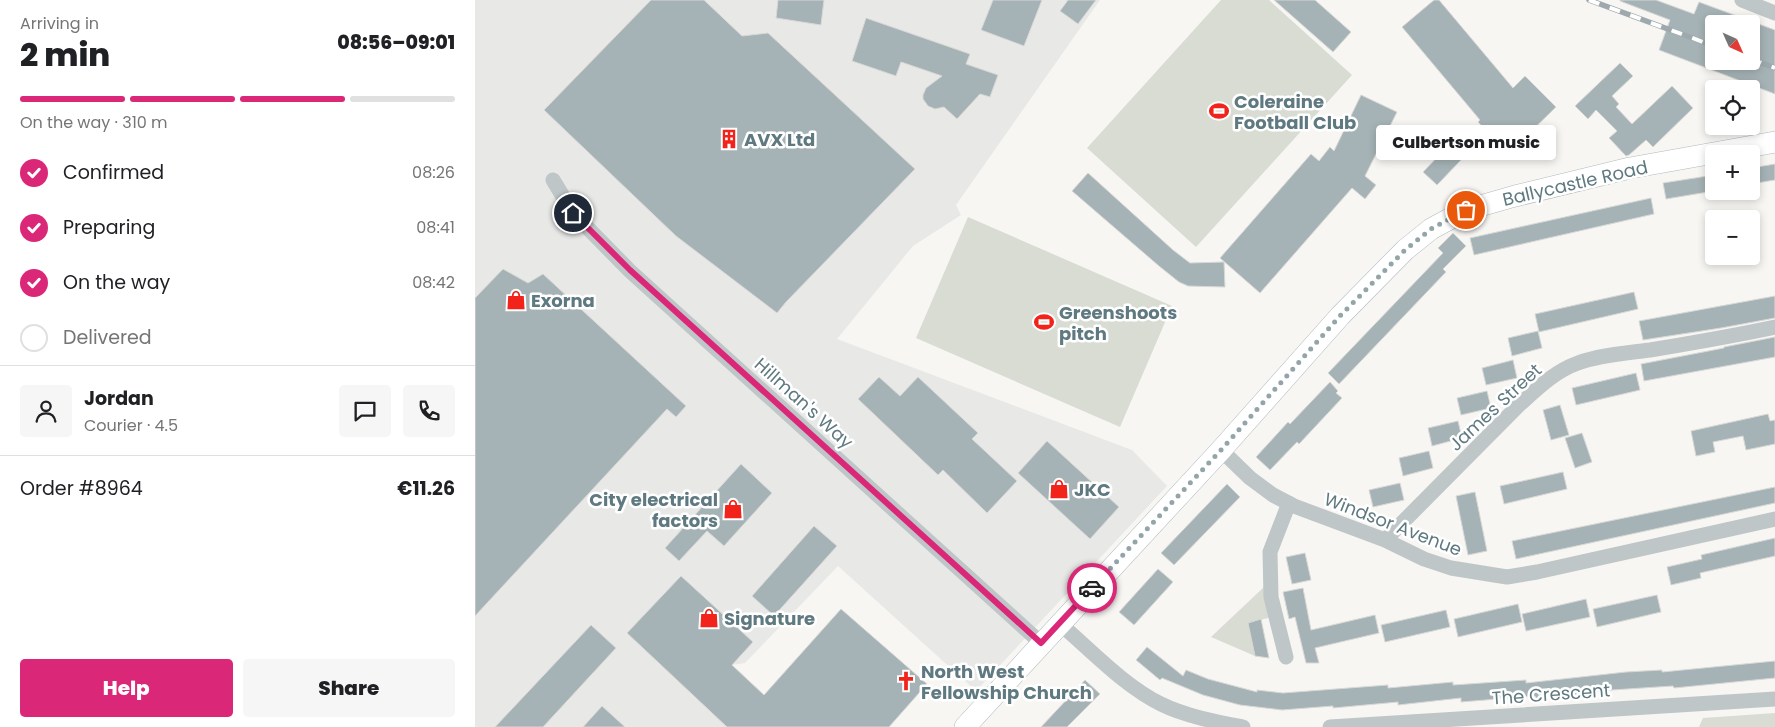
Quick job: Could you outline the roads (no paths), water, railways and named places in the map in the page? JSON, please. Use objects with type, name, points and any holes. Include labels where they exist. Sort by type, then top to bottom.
[{"type":"main road","name":"Ballycastle Road","points":[[965,727],[1059,623],[1221,450],[1340,316],[1405,250],[1431,229],[1466,210],[1515,196],[1630,168],[1775,142]]},
{"type":"street","points":[[1742,0],[1775,13]]},
{"type":"street","name":"Hillman's Way","points":[[553,180],[573,213],[630,270],[1041,643]]},
{"type":"street","name":"James Street","points":[[1385,540],[1519,405],[1541,385],[1565,369],[1579,362],[1603,357],[1704,341],[1775,327]]},
{"type":"street","name":"Windsor Avenue","points":[[1221,450],[1250,478],[1273,495],[1289,503],[1323,518],[1385,540],[1424,559],[1451,568],[1507,577],[1775,519]]},
{"type":"street","points":[[1286,657],[1271,597],[1270,552],[1289,503]]},
{"type":"street","points":[[1059,623],[1133,686],[1162,705],[1203,718],[1243,727]]},
{"type":"street","name":"The Crescent","points":[[1330,727],[1775,699]]},
{"type":"railway","points":[[1589,0],[1705,43]]},
{"type":"railway","points":[[1760,62],[1775,68]]},
{"type":"place","name":"Coleraine Football Club","points":[[1219,111]]},
{"type":"place","name":"AVX Ltd","points":[[729,139]]},
{"type":"place","name":"Culbertson music","points":[[1466,210]]},
{"type":"place","name":"Exorna","points":[[516,300]]},
{"type":"place","name":"Greenshoots pitch","points":[[1044,322]]},
{"type":"place","name":"JKC","points":[[1059,489]]},
{"type":"place","name":"City electrical factors","points":[[733,509]]},
{"type":"place","name":"Signature","points":[[709,618]]},
{"type":"place","name":"North West Fellowship Church","points":[[906,681]]}]
